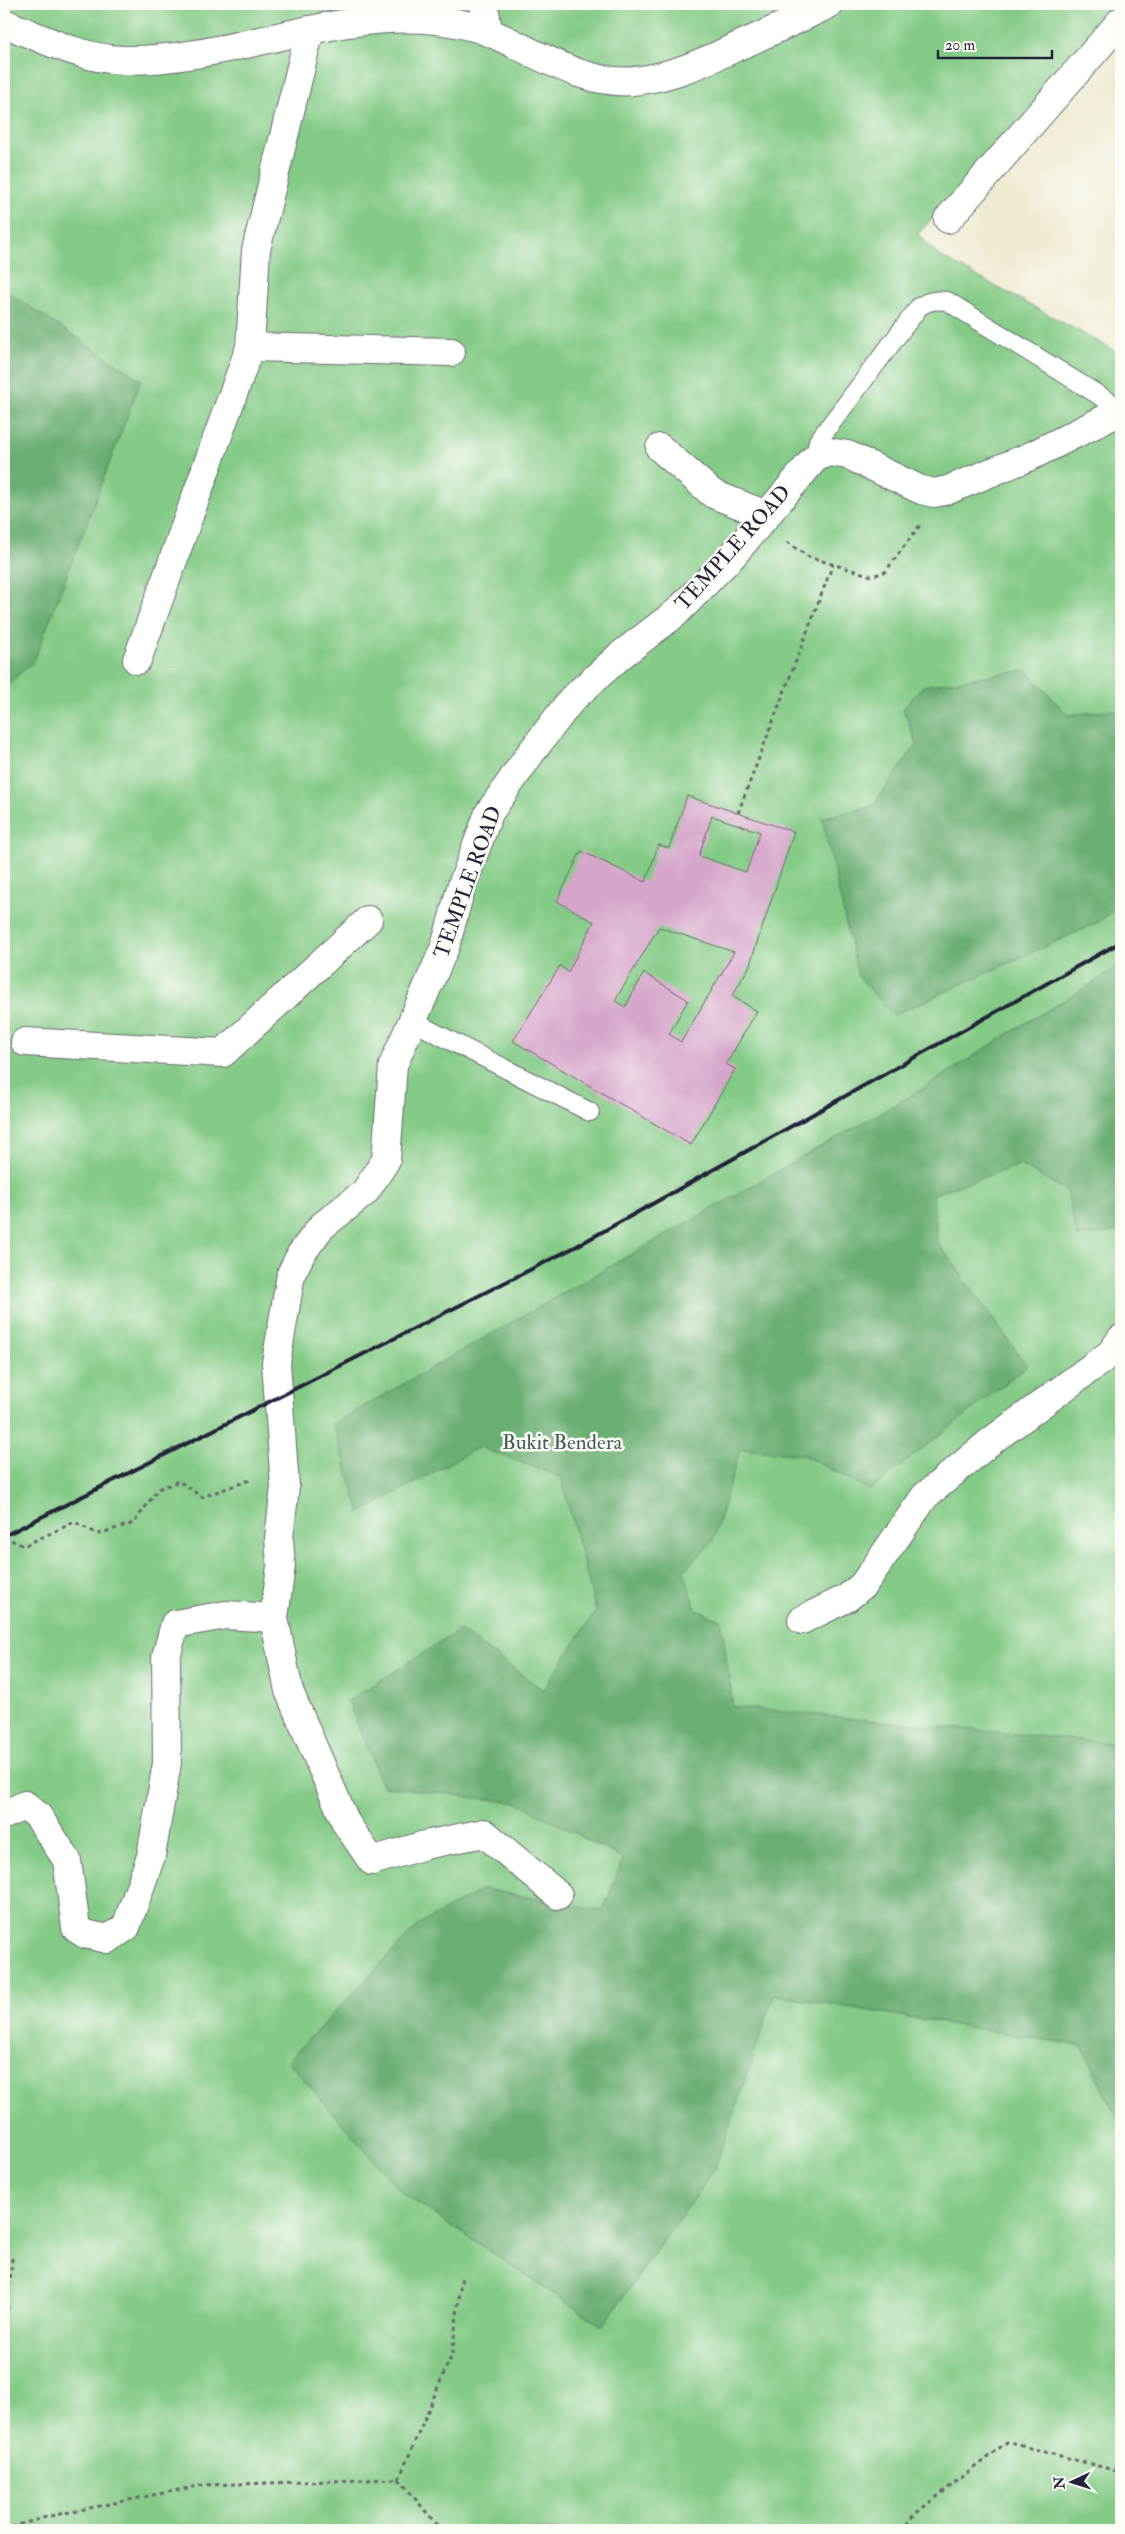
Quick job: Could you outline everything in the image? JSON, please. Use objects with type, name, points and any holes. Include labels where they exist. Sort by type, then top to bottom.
[{"type":"street","points":[[484,4],[488,32]]},
{"type":"street","points":[[4,23],[77,52],[121,60],[171,58],[310,30],[395,18],[438,20],[488,32],[561,66],[605,80],[640,81],[683,71],[817,7]]},
{"type":"street","points":[[948,219],[1121,21]]},
{"type":"street","points":[[138,660],[250,347],[256,250],[310,30]]},
{"type":"street","points":[[250,347],[451,352]]},
{"type":"street","points":[[814,458],[829,452],[848,455],[921,490],[934,493],[948,490],[1031,456],[1121,410]]},
{"type":"street","points":[[660,448],[713,494],[766,515]]},
{"type":"street","name":"TEMPLE ROAD","points":[[558,1895],[484,1833],[425,1845],[372,1861],[346,1823],[289,1691],[274,1618],[281,1566],[279,1538],[285,1487],[276,1363],[292,1274],[301,1254],[321,1227],[365,1192],[386,1160],[394,1065],[445,947],[461,888],[489,813],[530,754],[572,699],[621,655],[676,613],[732,556],[814,458]]},
{"type":"street","points":[[25,1042],[223,1054],[368,920]]},
{"type":"street","points":[[802,1620],[847,1598],[863,1584],[925,1496],[990,1442],[1111,1354],[1121,1339]]},
{"type":"street","points":[[4,1815],[25,1805],[38,1816],[67,1860],[76,1928],[85,1934],[108,1939],[126,1927],[151,1856],[167,1763],[166,1657],[175,1624],[226,1615],[274,1618]]},
{"type":"lane","points":[[814,458],[818,441],[919,307],[925,302],[935,300],[947,301],[1121,410]]},
{"type":"lane","points":[[412,1021],[590,1112]]},
{"type":"path","points":[[809,557],[872,576],[885,572],[923,521],[934,493]]},
{"type":"path","points":[[738,813],[833,564]]},
{"type":"path","points":[[4,1537],[24,1546],[74,1522],[98,1534],[134,1523],[158,1489],[179,1481],[202,1498],[257,1477],[276,1463],[283,1450]]},
{"type":"path","points":[[4,2262],[12,2259],[4,2351]]},
{"type":"path","points":[[399,2479],[452,2354],[462,2274]]},
{"type":"path","points":[[900,2530],[915,2514],[1007,2442],[1121,2472]]},
{"type":"path","points":[[4,2529],[50,2516],[203,2485],[399,2479]]},
{"type":"path","points":[[399,2479],[441,2530]]},
{"type":"green space","name":"Bukit Bendera","points":[[4,4],[1121,4],[1121,8],[1014,130],[918,234],[938,255],[1121,354],[1121,2530],[4,2530]]},
{"type":"green space","points":[[4,290],[141,380],[34,661],[4,687]]},
{"type":"green space","points":[[1026,670],[1068,715],[1114,710],[1121,731],[1121,904],[1099,922],[894,1015],[858,976],[822,818],[873,806],[917,744],[903,709],[923,686]]},
{"type":"green space","points":[[1121,964],[1121,1231],[1077,1237],[1067,1191],[1020,1165],[933,1194],[937,1241],[1027,1366],[870,1490],[803,1455],[740,1449],[713,1541],[684,1571],[696,1610],[721,1620],[733,1707],[1121,1744],[1121,2127],[1082,2046],[774,1995],[715,2169],[602,2326],[402,2193],[288,2061],[418,1925],[483,1889],[603,1911],[623,1859],[519,1803],[382,1786],[348,1701],[460,1630],[543,1690],[596,1611],[561,1477],[479,1447],[360,1513],[333,1424],[924,1088]]},
{"type":"building","points":[[687,796],[794,832],[749,967],[732,996],[757,1011],[726,1064],[735,1069],[691,1145],[513,1041],[560,966],[568,972],[594,922],[557,901],[581,851],[646,882],[658,845],[669,848]],"holes":[[[712,816],[760,832],[746,872],[699,856]],[[659,927],[734,952],[681,1042],[669,1034],[688,1000],[644,973],[625,1007],[615,1001]]]},
{"type":"railway","points":[[4,1536],[577,1246],[1121,942]]}]
